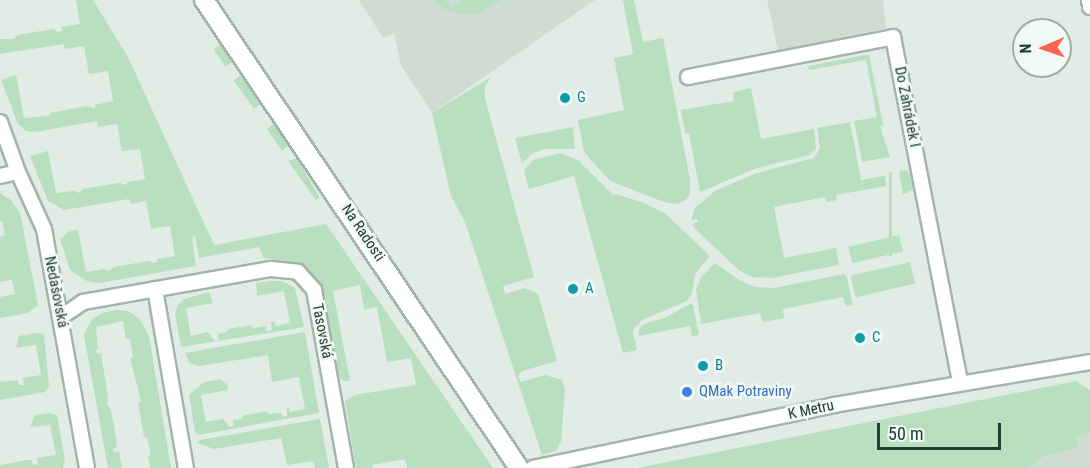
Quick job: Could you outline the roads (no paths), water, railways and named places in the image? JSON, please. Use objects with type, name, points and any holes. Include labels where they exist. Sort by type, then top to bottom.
[{"type":"main road","name":"Na Radosti","points":[[204,0],[519,468]]},
{"type":"street","points":[[1089,0],[1090,7]]},
{"type":"street","name":"Do Zahrádek I","points":[[688,77],[893,37],[960,383]]},
{"type":"street","name":"Nedašovská","points":[[0,122],[18,172],[44,229],[87,468]]},
{"type":"street","points":[[0,176],[18,172]]},
{"type":"street","name":"Tasovská","points":[[61,317],[83,302],[155,289],[271,269],[291,269],[302,274],[314,290],[346,468]]},
{"type":"street","points":[[155,289],[186,468]]},
{"type":"street","name":"K Metru","points":[[533,468],[834,405],[1090,362]]},
{"type":"place","name":"G","points":[[565,98]]},
{"type":"place","name":"A","points":[[573,289]]},
{"type":"place","name":"C","points":[[860,338]]},
{"type":"place","name":"B","points":[[703,366]]},
{"type":"place","name":"QMak Potraviny","points":[[687,392]]}]
